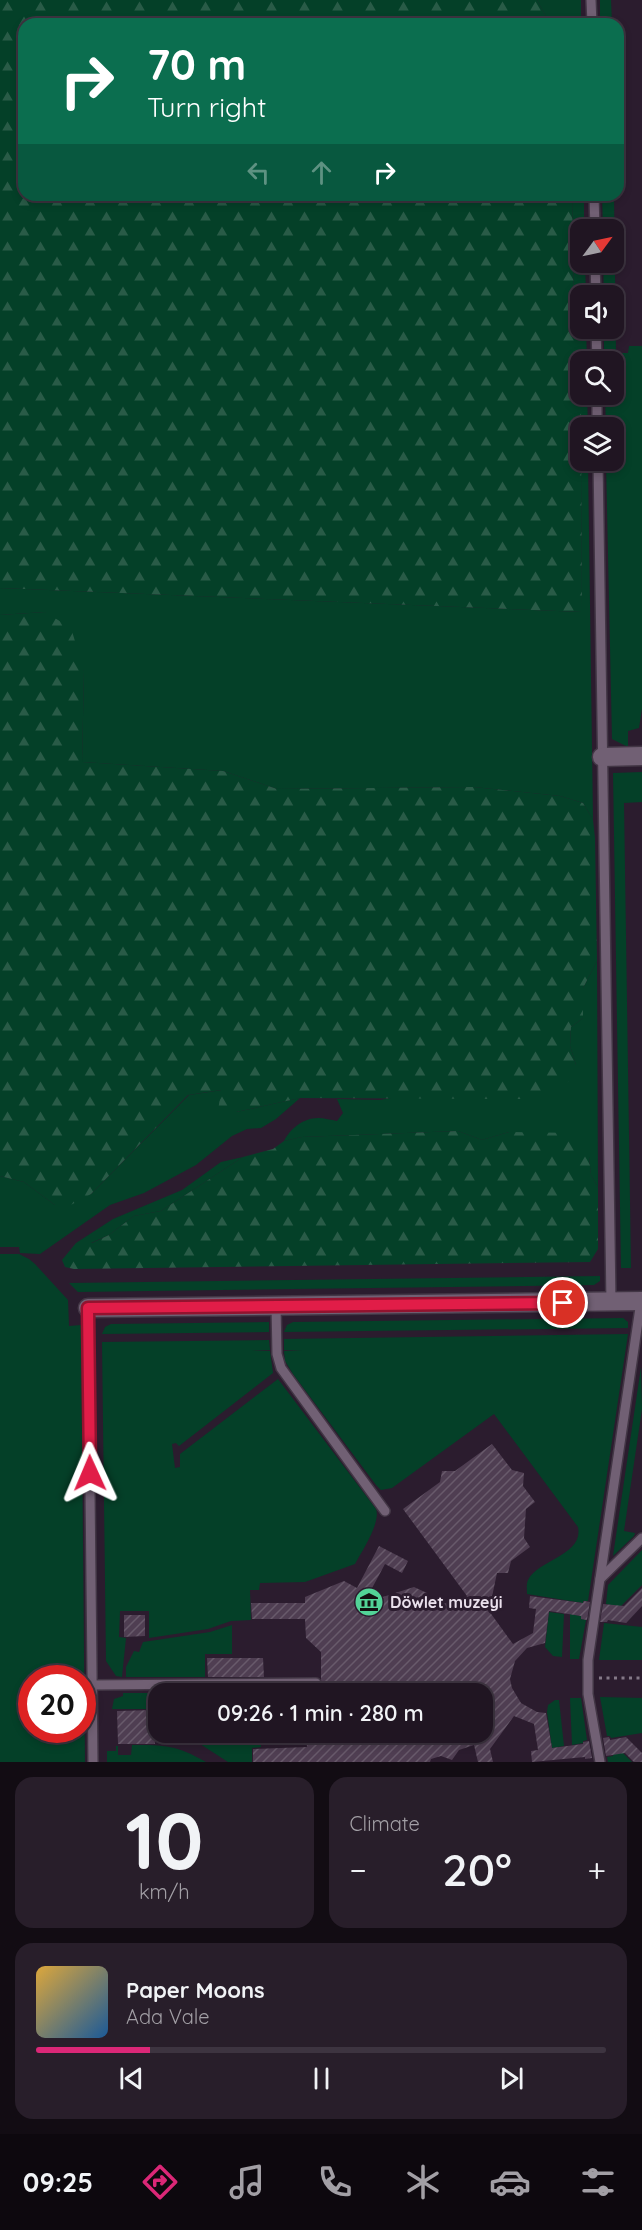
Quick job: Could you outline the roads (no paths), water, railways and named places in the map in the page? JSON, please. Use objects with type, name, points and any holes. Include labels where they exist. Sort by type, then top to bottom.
[{"type":"street","points":[[602,757],[642,756]]},
{"type":"street","points":[[88,1308],[641,1301]]},
{"type":"lane","points":[[591,0],[592,18]]},
{"type":"lane","points":[[594,201],[595,219]]},
{"type":"lane","points":[[598,471],[611,1302]]},
{"type":"lane","points":[[600,1762],[587,1678],[641,1301]]},
{"type":"lane","points":[[276,1306],[277,1354],[281,1368],[385,1510]]},
{"type":"lane","points":[[88,1308],[92,1665]]},
{"type":"lane","points":[[633,1351],[642,1360]]},
{"type":"lane","points":[[600,1579],[642,1538]]},
{"type":"lane","points":[[96,1685],[148,1684]]},
{"type":"lane","points":[[93,1743],[93,1762]]},
{"type":"place","name":"Döwlet muzeýi","points":[[369,1602]]}]
